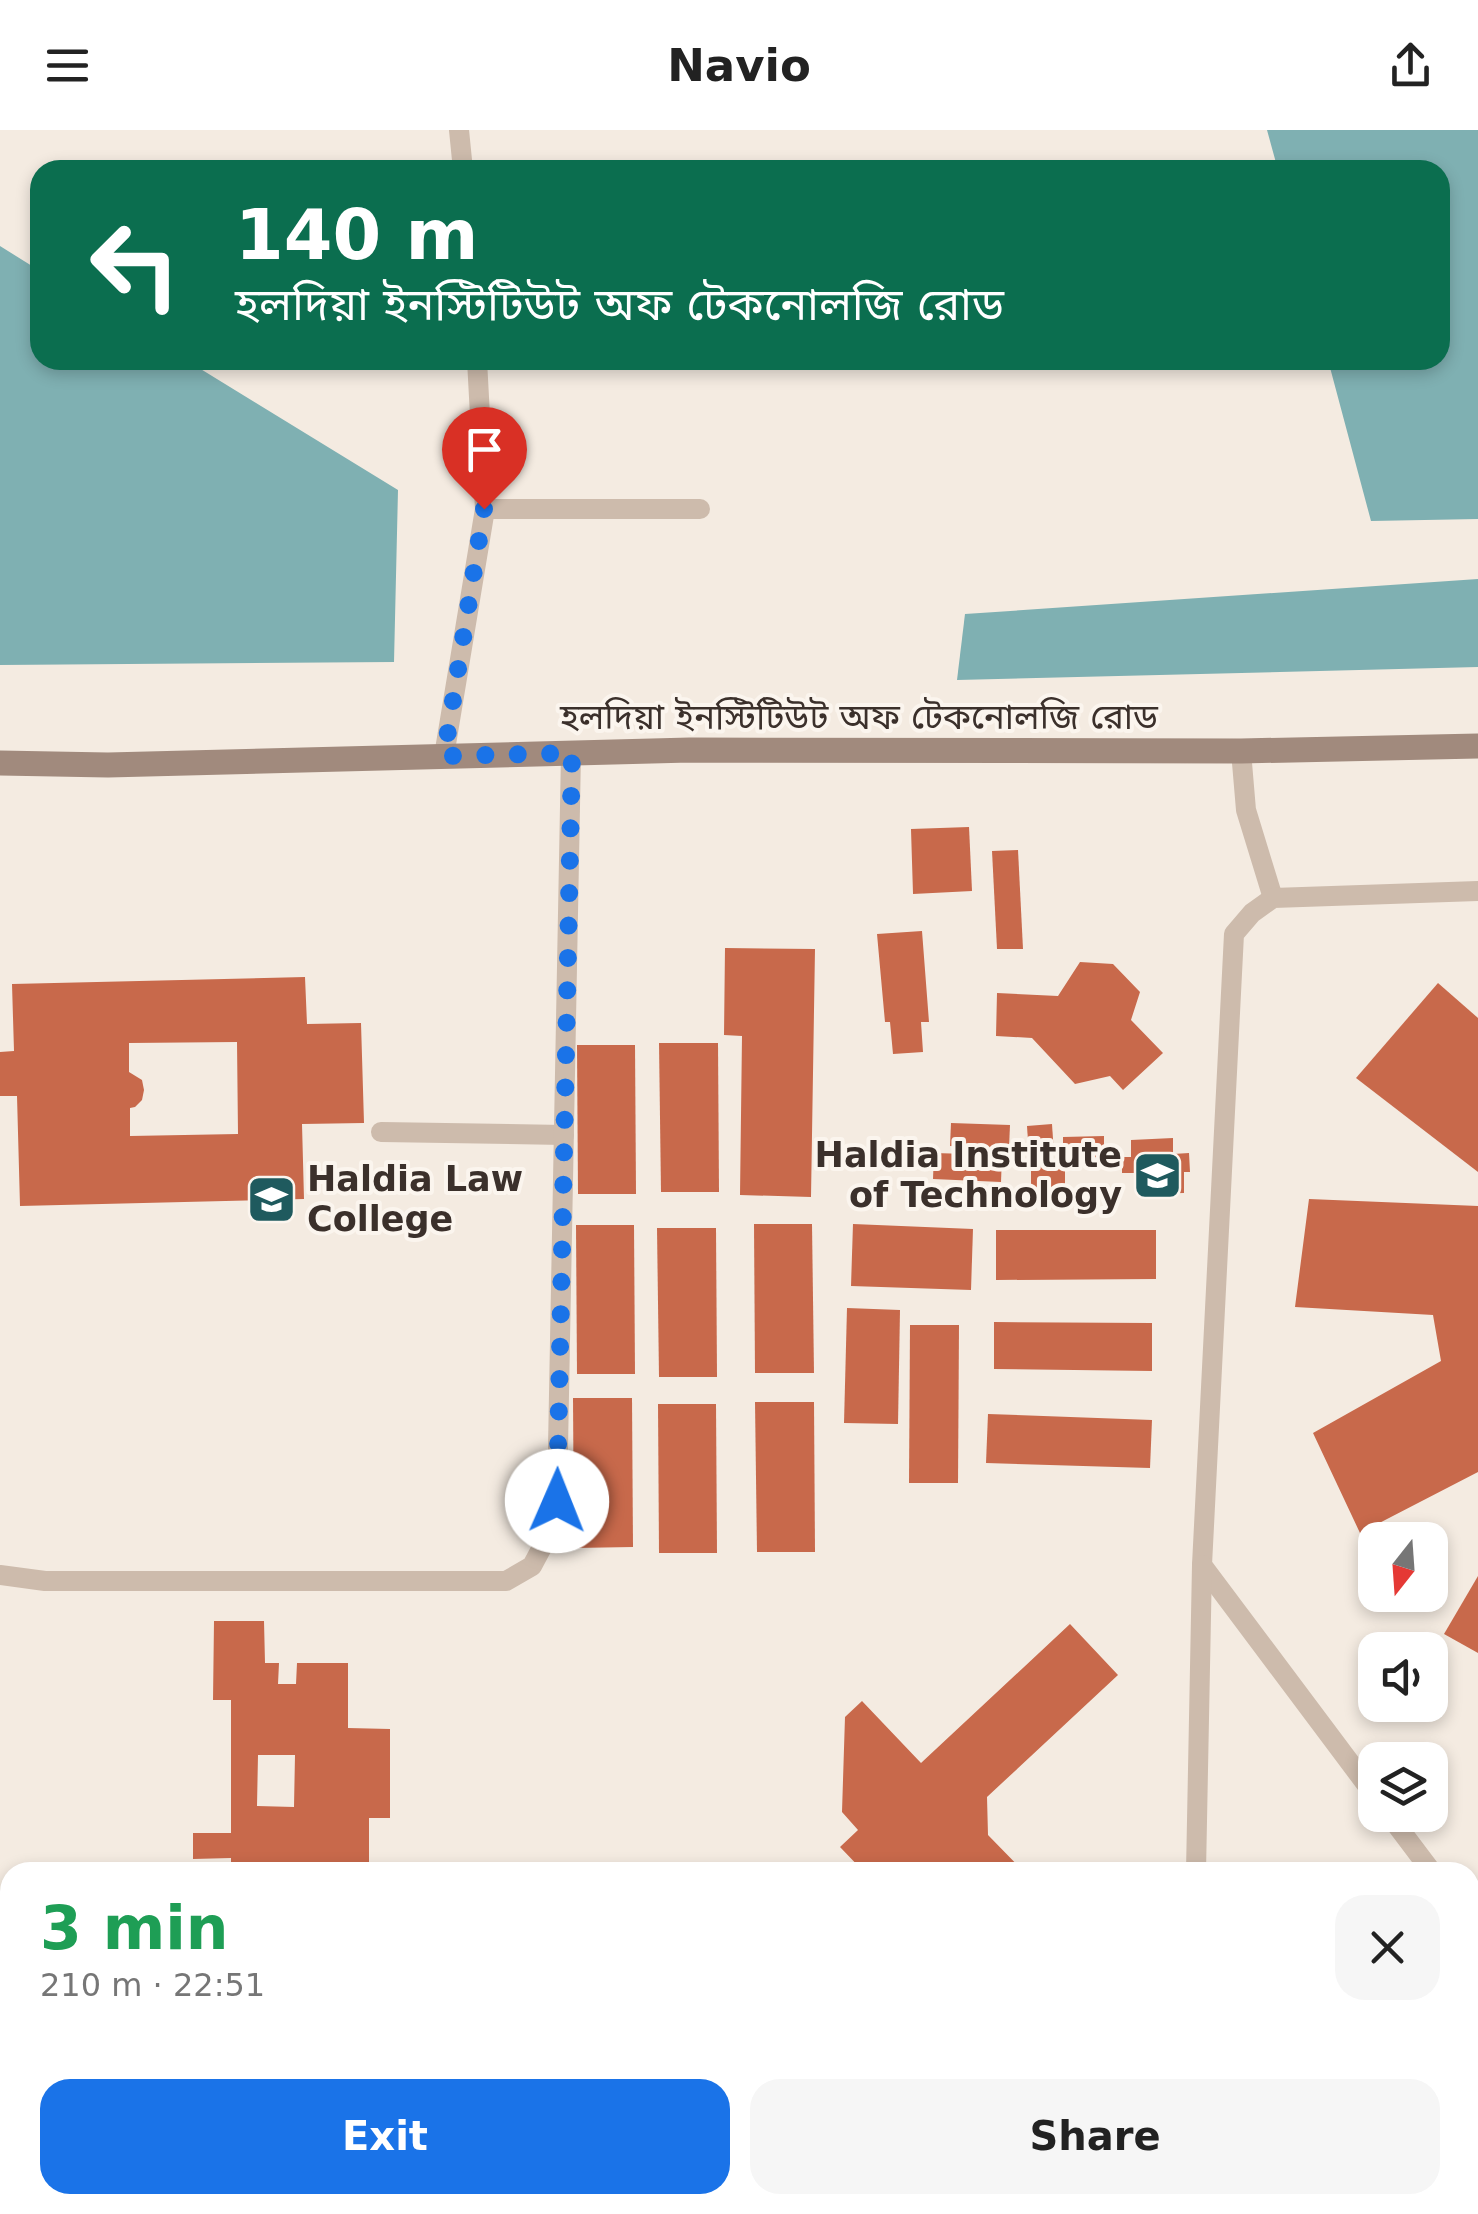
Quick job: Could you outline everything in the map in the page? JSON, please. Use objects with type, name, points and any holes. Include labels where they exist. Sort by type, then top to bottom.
[{"type":"street","name":"হলদিয়া ইনস্টিটিউট অফ টেকনোলজি রোড","points":[[0,762],[108,765],[690,750],[1240,752],[1478,746]]},
{"type":"lane","points":[[460,130],[462,160]]},
{"type":"lane","points":[[444,756],[484,509],[477,370]]},
{"type":"lane","points":[[484,509],[700,509]]},
{"type":"lane","points":[[1240,752],[1246,810],[1274,898]]},
{"type":"lane","points":[[0,1575],[45,1582],[506,1582],[532,1566],[548,1536],[557,1501],[572,753]]},
{"type":"lane","points":[[1196,1862],[1202,1566],[1234,934],[1252,912],[1274,898],[1478,891]]},
{"type":"lane","points":[[381,1132],[564,1135]]},
{"type":"lane","points":[[1202,1566],[1358,1773]]},
{"type":"lane","points":[[1402,1832],[1424,1862]]},
{"type":"water","points":[[1267,130],[1478,130],[1478,519],[1371,521],[1331,370],[1450,370],[1450,160],[1275,160]]},
{"type":"water","points":[[0,246],[30,265],[30,370],[202,370],[398,490],[394,662],[0,665]]},
{"type":"water","points":[[1478,579],[1478,667],[957,680],[965,614]]},
{"type":"building","points":[[969,827],[972,891],[913,894],[911,829]]},
{"type":"building","points":[[1018,850],[1023,949],[997,949],[992,851]]},
{"type":"building","points":[[922,931],[929,1022],[921,1022],[923,1052],[893,1054],[890,1022],[885,1022],[877,934]]},
{"type":"building","points":[[725,948],[815,949],[811,1197],[740,1195],[742,1036],[724,1035]]},
{"type":"building","points":[[1080,962],[1113,964],[1140,992],[1131,1020],[1163,1053],[1123,1090],[1110,1076],[1075,1084],[1032,1038],[996,1036],[997,993],[1058,996]]},
{"type":"building","points":[[305,977],[307,1024],[361,1023],[364,1123],[302,1124],[304,1199],[20,1206],[17,1096],[0,1096],[0,1052],[14,1051],[12,984]],"holes":[[[237,1042],[238,1134],[130,1136],[130,1108],[142,1100],[144,1090],[142,1080],[129,1072],[129,1043]]]},
{"type":"building","points":[[1438,983],[1478,1018],[1478,1172],[1356,1078]]},
{"type":"building","points":[[659,1043],[718,1043],[719,1192],[661,1192]]},
{"type":"building","points":[[577,1045],[635,1045],[636,1194],[578,1194]]},
{"type":"building","points":[[951,1123],[1010,1125],[1009,1148],[950,1146]]},
{"type":"building","points":[[1052,1124],[1054,1154],[1029,1156],[1027,1126]]},
{"type":"building","points":[[1104,1136],[1104,1157],[1063,1158],[1063,1137]]},
{"type":"building","points":[[1173,1138],[1173,1154],[1189,1153],[1190,1172],[1184,1172],[1184,1193],[1143,1194],[1143,1173],[1122,1173],[1122,1157],[1131,1157],[1131,1140]]},
{"type":"building","points":[[934,1153],[1002,1155],[1001,1182],[933,1179]]},
{"type":"building","points":[[1031,1161],[1065,1161],[1065,1194],[1031,1194]]},
{"type":"building","points":[[1309,1199],[1478,1206],[1478,1472],[1381,1522],[1358,1522],[1358,1529],[1313,1433],[1441,1361],[1433,1315],[1295,1307]]},
{"type":"building","points":[[754,1224],[812,1224],[814,1373],[755,1373]]},
{"type":"building","points":[[853,1224],[973,1229],[971,1290],[851,1286]]},
{"type":"building","points":[[576,1225],[634,1225],[635,1374],[577,1374]]},
{"type":"building","points":[[657,1228],[716,1228],[717,1377],[659,1377]]},
{"type":"building","points":[[996,1230],[1156,1230],[1156,1279],[996,1280]]},
{"type":"building","points":[[847,1308],[900,1310],[898,1424],[844,1423]]},
{"type":"building","points":[[994,1322],[1152,1323],[1152,1371],[994,1369]]},
{"type":"building","points":[[910,1325],[959,1325],[958,1483],[909,1483]]},
{"type":"building","points":[[573,1398],[632,1398],[633,1547],[574,1548]]},
{"type":"building","points":[[755,1402],[814,1402],[815,1552],[757,1552]]},
{"type":"building","points":[[658,1404],[716,1404],[717,1553],[659,1553]]},
{"type":"building","points":[[988,1414],[1152,1420],[1150,1468],[986,1463]]},
{"type":"building","points":[[1478,1576],[1478,1653],[1445,1632]]},
{"type":"building","points":[[214,1621],[264,1621],[265,1663],[279,1663],[278,1684],[296,1684],[297,1663],[348,1663],[348,1728],[390,1729],[390,1818],[369,1818],[369,1862],[193,1859],[193,1833],[231,1833],[231,1700],[213,1700]],"holes":[[[258,1755],[295,1755],[294,1807],[257,1806]]]},
{"type":"building","points":[[1070,1624],[1118,1675],[987,1797],[988,1835],[1014,1862],[854,1862],[840,1847],[858,1830],[842,1812],[845,1717],[862,1701],[921,1763]]},
{"type":"place","name":"Haldia Institute of Technology","points":[[1157,1175]]},
{"type":"place","name":"Haldia Law College","points":[[272,1199]]},
{"type":"route","points":[[484,509],[444,756],[572,753],[557,1501]]}]
